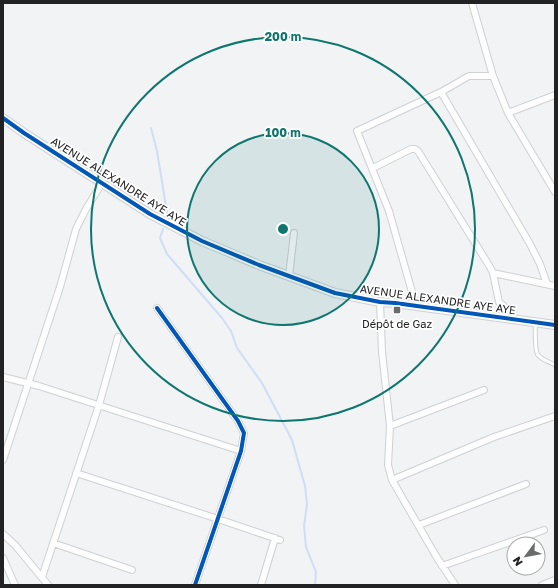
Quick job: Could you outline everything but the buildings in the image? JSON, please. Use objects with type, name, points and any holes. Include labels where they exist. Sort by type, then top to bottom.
[{"type":"street","points":[[472,3],[493,76],[508,113],[555,192]]},
{"type":"street","points":[[416,306],[389,211],[357,131],[441,92],[469,76],[493,76]]},
{"type":"street","points":[[441,92],[530,244],[540,264],[547,284]]},
{"type":"street","points":[[508,113],[555,96]]},
{"type":"street","name":"AVENUE ALEXANDRE AYE AYE","points":[[3,118],[156,217],[202,241],[334,293],[380,302],[555,325]]},
{"type":"street","points":[[373,168],[415,149],[418,151],[493,273],[499,302],[507,309],[510,318]]},
{"type":"street","points":[[3,460],[60,287],[78,224],[102,183]]},
{"type":"street","points":[[289,276],[294,233]]},
{"type":"street","points":[[493,273],[555,286]]},
{"type":"street","points":[[380,302],[382,352],[390,426],[388,465],[392,480],[442,566],[455,585]]},
{"type":"street","points":[[157,308],[238,421],[244,433],[241,452],[195,585]]},
{"type":"street","points":[[42,577],[99,405],[118,337]]},
{"type":"street","points":[[3,377],[28,382],[241,452]]},
{"type":"street","points":[[390,426],[484,390]]},
{"type":"street","points":[[392,480],[494,437],[555,416]]},
{"type":"street","points":[[76,474],[277,539],[261,585]]},
{"type":"street","points":[[419,525],[526,484]]},
{"type":"street","points":[[442,566],[544,530]]},
{"type":"street","points":[[3,534],[15,545],[48,585]]},
{"type":"street","points":[[53,542],[132,570]]},
{"type":"street","points":[[3,558],[15,585]]},
{"type":"street","points":[[542,585],[555,580]]},
{"type":"lane","points":[[535,322],[537,354],[555,365]]},
{"type":"waterway","points":[[151,128],[157,151],[168,219]]},
{"type":"waterway","points":[[163,229],[160,238],[167,254],[222,318],[231,331],[237,348],[262,383],[292,440],[305,486],[307,504],[304,526],[306,547],[316,572],[315,585]]},
{"type":"cycle path","points":[[3,118],[150,214],[202,241],[259,265],[335,293],[380,302],[555,325]]},
{"type":"cycle path","points":[[157,308],[238,421],[244,433],[241,451],[195,585]]},
{"type":"place","name":"Dépôt de Gaz","points":[[397,310]]}]
